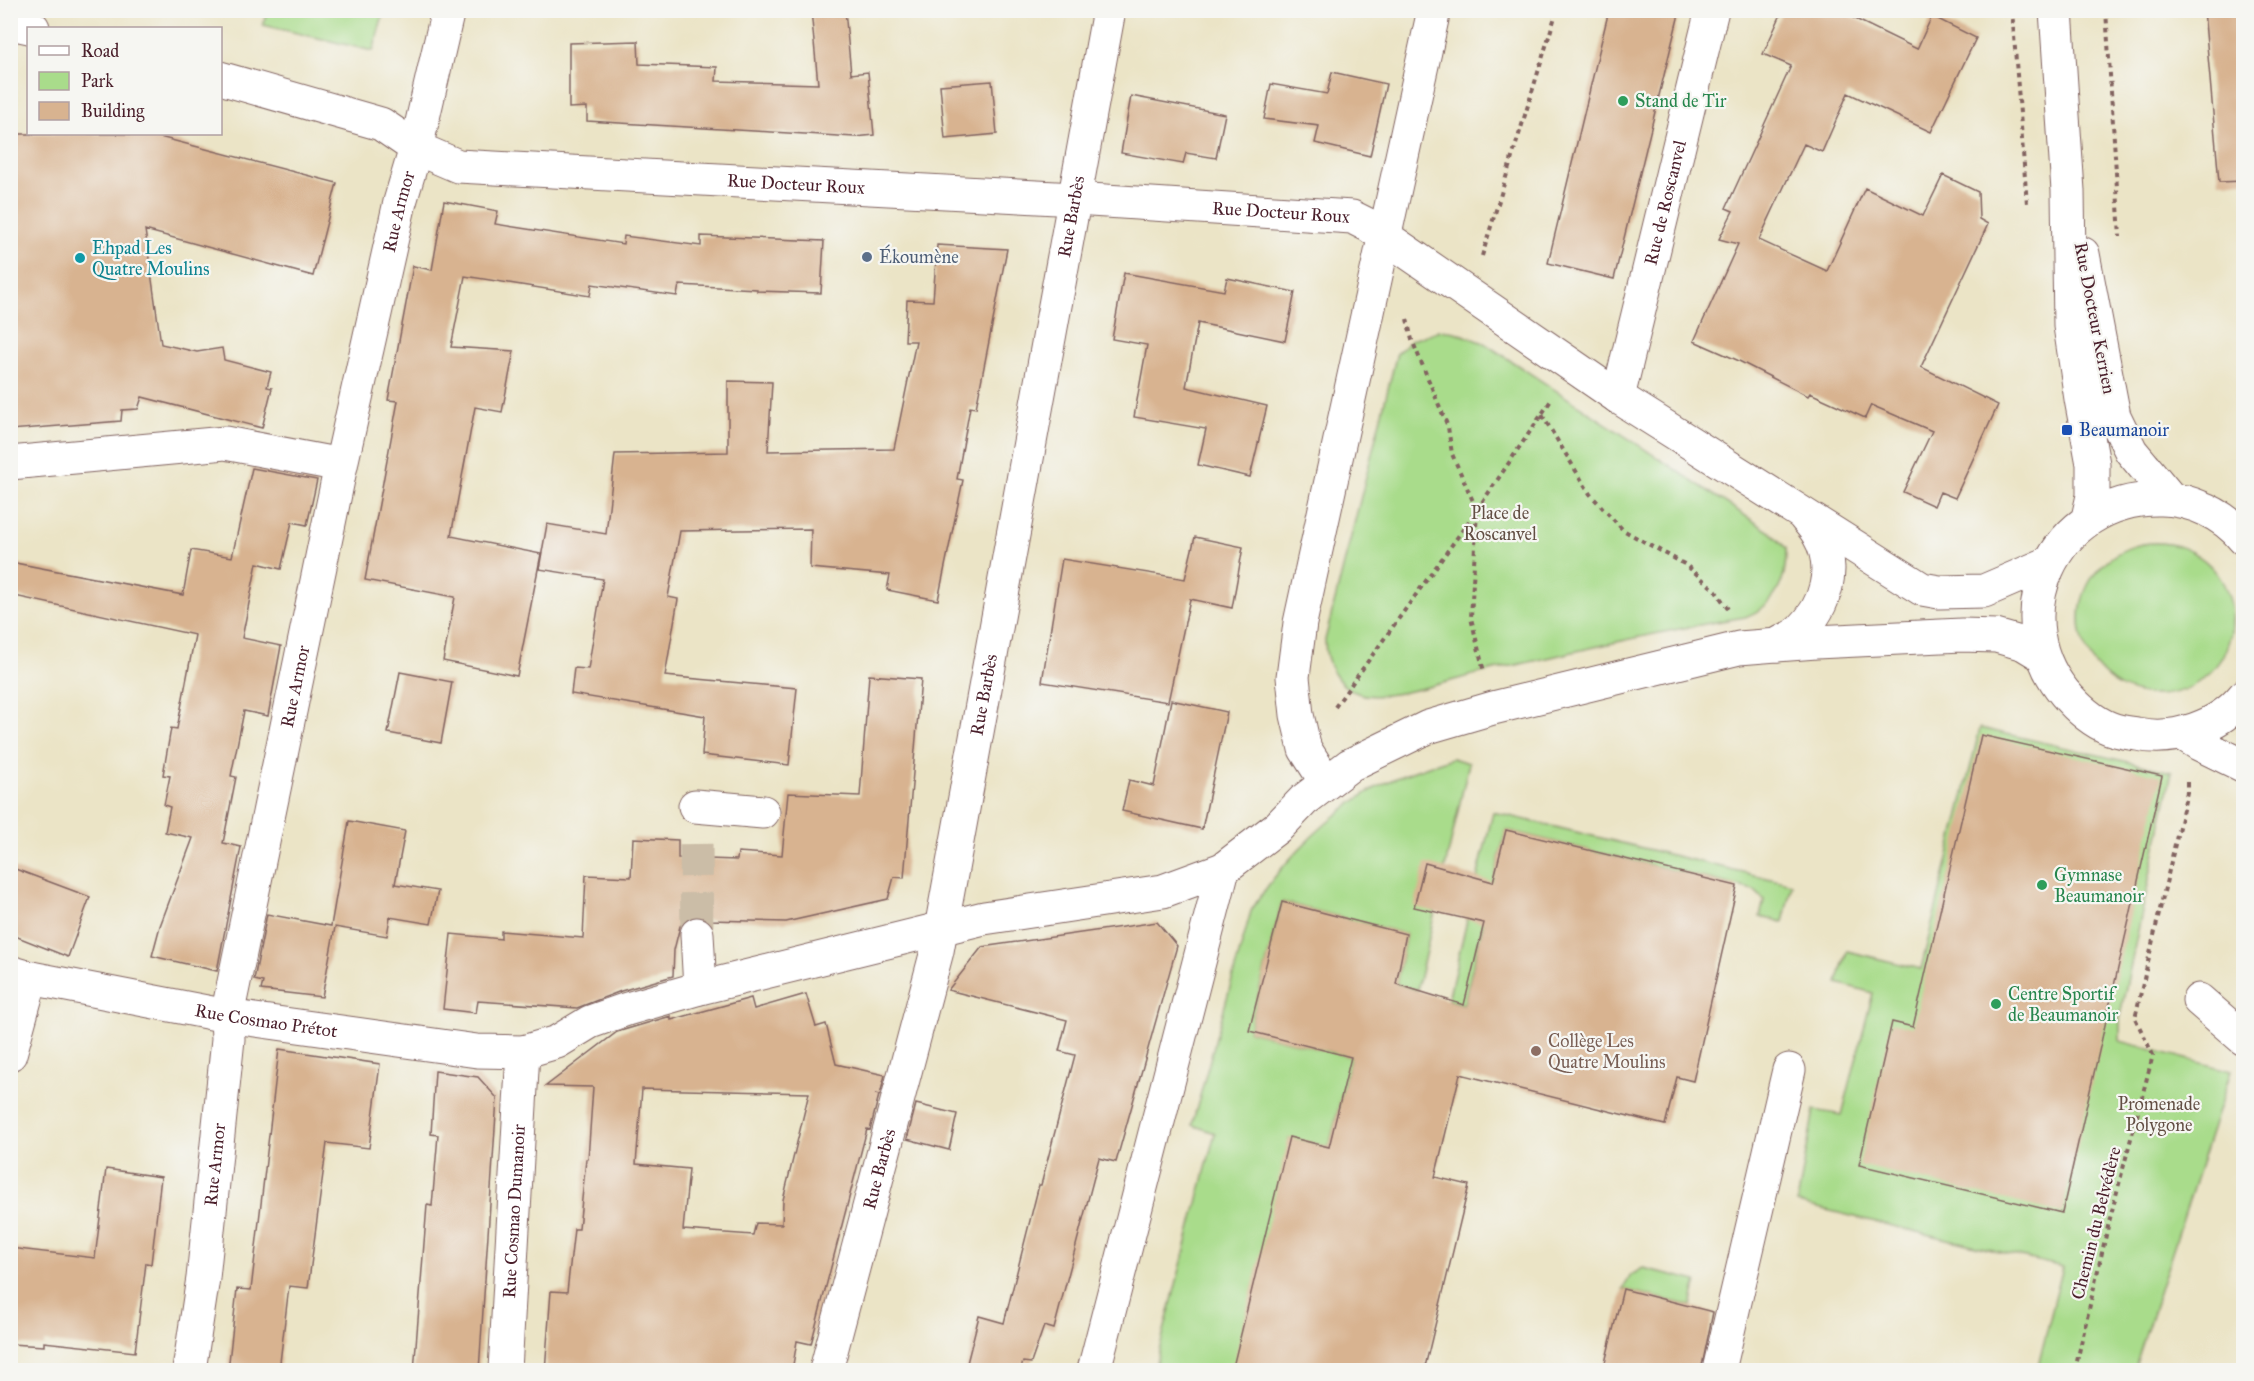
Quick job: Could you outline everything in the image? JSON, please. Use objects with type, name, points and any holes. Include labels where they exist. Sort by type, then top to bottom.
[{"type":"street","name":"Rue Armor","points":[[189,1371],[203,1278],[228,1039],[227,1016],[340,465],[400,202],[416,148],[448,10]]},
{"type":"street","name":"Rue Barbès","points":[[826,1371],[942,927],[1108,10]]},
{"type":"street","points":[[1434,10],[1300,623],[1293,677],[1297,716],[1305,749],[1326,782],[1350,765],[1428,727],[1493,708],[1739,648],[1962,635],[1996,636],[2024,644],[2042,655]]},
{"type":"street","name":"Rue de Roscanvel","points":[[1618,397],[1712,10]]},
{"type":"street","name":"Rue Docteur Kerrien","points":[[2056,10],[2068,191],[2070,326],[2093,464],[2093,496],[2088,519]]},
{"type":"street","points":[[10,23],[28,27]]},
{"type":"street","name":"Rue Docteur Roux","points":[[222,79],[381,124],[416,148],[458,166],[1075,199],[1352,217],[1384,236]]},
{"type":"street","name":"Rue Docteur Kerrien","points":[[2068,191],[2091,289],[2114,416],[2131,451],[2171,499]]},
{"type":"street","points":[[1384,236],[1618,397],[1922,589],[1939,592],[1984,591],[2049,563]]},
{"type":"street","points":[[10,463],[225,443],[340,465]]},
{"type":"street","points":[[2244,539],[2211,512],[2191,504],[2171,499],[2142,498],[2114,505],[2088,519],[2066,538],[2049,563],[2038,592],[2036,624],[2042,655],[2058,686],[2082,712],[2113,729],[2148,736],[2183,734],[2213,722],[2244,696]]},
{"type":"street","points":[[1778,645],[1800,632],[1817,612],[1826,588],[1828,561],[1820,536],[1804,516],[1784,502]]},
{"type":"street","points":[[2211,512],[2244,511]]},
{"type":"street","points":[[2183,734],[2244,766]]},
{"type":"street","name":"Rue Cosmao Prétot","points":[[21,975],[227,1016],[477,1051],[524,1052],[556,1042],[590,1022],[627,1008],[942,927],[984,918],[1163,891],[1223,869],[1279,826],[1326,782]]},
{"type":"street","points":[[695,806],[763,812]]},
{"type":"street","points":[[1094,1371],[1223,869]]},
{"type":"street","points":[[697,934],[700,988]]},
{"type":"street","points":[[10,1054],[21,975]]},
{"type":"street","points":[[2199,1000],[2244,1039]]},
{"type":"street","name":"Rue Cosmao Dumanoir","points":[[505,1371],[524,1052]]},
{"type":"street","points":[[1719,1371],[1789,1070]]},
{"type":"path","points":[[1481,260],[1557,10]]},
{"type":"path","points":[[2106,10],[2121,243]]},
{"type":"path","points":[[1424,265],[1406,316],[1412,340],[1448,427],[1452,454],[1477,510],[1471,618],[1493,708]]},
{"type":"path","points":[[1305,749],[1477,510],[1574,367]]},
{"type":"path","points":[[1542,415],[1590,494],[1623,530],[1686,565],[1715,590],[1734,619],[1739,648]]},
{"type":"path","name":"Chemin du Belvédère","points":[[2075,1371],[2109,1222],[2154,1055],[2135,1018],[2187,792],[2183,734]]},
{"type":"green space","points":[[267,10],[384,11],[373,51],[263,25]]},
{"type":"green space","name":"Place de Roscanvel","points":[[1441,330],[1455,332],[1484,343],[1770,532],[1786,548],[1785,571],[1778,590],[1772,598],[1765,606],[1745,617],[1615,643],[1421,689],[1372,696],[1360,694],[1344,686],[1333,673],[1327,657],[1325,640],[1397,353],[1412,340]]},
{"type":"green space","points":[[2156,543],[2171,544],[2185,549],[2210,565],[2226,590],[2231,604],[2231,634],[2226,648],[2210,673],[2185,689],[2171,694],[2156,695],[2141,694],[2127,689],[2102,673],[2086,648],[2081,634],[2080,619],[2081,604],[2086,590],[2102,565],[2127,549],[2141,544]]},
{"type":"green space","name":"Centre Sportif de Beaumanoir","points":[[1980,728],[2172,772],[2120,1015],[2120,1041],[2231,1071],[2134,1370],[2037,1370],[2063,1267],[1797,1203],[1814,1110],[1842,1115],[1873,993],[1837,983],[1847,951],[1921,969]]},
{"type":"green space","points":[[1452,758],[1469,763],[1417,990],[1396,984],[1406,934],[1282,902],[1249,1031],[1351,1057],[1329,1147],[1289,1138],[1301,1370],[1154,1370],[1215,1133],[1192,1125],[1251,911],[1273,879],[1299,849],[1343,809],[1380,785]]},
{"type":"green space","points":[[1493,812],[1792,884],[1783,922],[1760,917],[1764,900],[1754,890],[1506,830],[1464,1004],[1448,1000]]},
{"type":"green space","points":[[1643,1268],[1697,1281],[1691,1306],[1623,1289],[1631,1275]]},
{"type":"building","points":[[811,10],[845,10],[851,74],[868,72],[874,135],[855,137],[587,121],[587,107],[569,108],[569,43],[638,41],[639,64],[717,67],[716,81],[818,84]]},
{"type":"building","name":"Stand de Tir","points":[[1609,10],[1680,10],[1614,279],[1548,263]]},
{"type":"building","points":[[1783,10],[1837,10],[1917,49],[1932,16],[1976,38],[1931,132],[1848,93],[1822,152],[1804,144],[1759,240],[1827,271],[1865,188],[1923,216],[1943,175],[1978,192],[1979,219],[1988,224],[1921,367],[1998,405],[1955,498],[1940,492],[1934,506],[1903,492],[1932,431],[1871,405],[1865,418],[1810,393],[1808,396],[1694,341],[1738,244],[1719,239],[1733,211],[1726,208],[1791,66],[1763,54]]},
{"type":"building","points":[[2204,10],[2244,10],[2244,181],[2219,182]]},
{"type":"building","points":[[1332,72],[1386,84],[1370,156],[1315,143],[1319,126],[1264,119],[1271,84],[1327,94]]},
{"type":"building","points":[[992,81],[997,134],[945,139],[940,85]]},
{"type":"building","points":[[1131,96],[1225,114],[1216,158],[1186,153],[1183,164],[1121,153]]},
{"type":"building","name":"Ehpad Les Quatre Moulins","points":[[10,134],[152,135],[337,183],[313,276],[145,230],[161,344],[197,352],[222,348],[224,360],[271,372],[267,387],[272,388],[262,428],[142,397],[138,409],[122,410],[121,421],[10,430]]},
{"type":"building","points":[[444,201],[498,211],[495,224],[623,244],[624,236],[701,246],[701,236],[824,241],[821,293],[679,285],[677,296],[592,284],[590,296],[465,276],[451,347],[514,351],[502,412],[475,407],[451,536],[541,554],[517,676],[443,661],[455,597],[365,580],[398,401],[388,400],[413,266],[432,270]]},
{"type":"building","points":[[937,245],[1007,249],[976,408],[970,407],[957,479],[963,480],[938,600],[887,590],[890,575],[810,568],[811,529],[680,531],[668,597],[678,599],[665,676],[797,688],[789,765],[702,755],[705,716],[571,694],[574,668],[588,669],[603,579],[539,569],[547,524],[606,534],[615,454],[728,452],[728,381],[772,382],[768,451],[894,449],[916,341],[905,341],[907,300],[933,301]]},
{"type":"building","points":[[1124,273],[1224,291],[1227,278],[1295,292],[1285,341],[1198,323],[1186,387],[1267,406],[1250,477],[1198,465],[1206,429],[1134,417],[1147,345],[1112,339]]},
{"type":"building","points":[[252,468],[317,480],[307,525],[292,522],[281,569],[257,563],[242,638],[281,646],[268,716],[244,711],[231,776],[236,777],[223,843],[241,847],[217,971],[152,956],[160,926],[193,838],[165,832],[170,807],[164,805],[170,776],[163,775],[171,728],[177,729],[195,635],[10,595],[10,562],[183,595],[191,550],[232,557]]},
{"type":"building","points":[[1195,537],[1243,547],[1232,608],[1190,599],[1168,702],[1042,682],[1062,559],[1185,579]]},
{"type":"building","points":[[400,672],[452,682],[441,743],[388,733]]},
{"type":"building","points":[[869,675],[921,679],[904,878],[894,877],[888,899],[786,922],[708,920],[697,915],[687,918],[680,926],[674,950],[673,976],[621,991],[577,1008],[478,1001],[476,1013],[443,1009],[451,934],[501,939],[501,931],[583,938],[586,875],[631,877],[633,838],[678,840],[678,858],[737,860],[738,852],[782,855],[788,793],[860,796]]},
{"type":"building","points":[[1171,700],[1227,712],[1202,829],[1122,811],[1129,780],[1154,786]]},
{"type":"building","name":"Centre Sportif de Beaumanoir","points":[[1981,735],[2162,776],[2062,1213],[1859,1165],[1892,1022],[1913,1027]]},
{"type":"building","points":[[349,821],[405,831],[395,884],[438,891],[431,924],[390,917],[387,936],[335,927],[322,997],[261,990],[263,982],[254,980],[267,914],[331,926]]},
{"type":"building","points":[[1506,830],[1737,886],[1693,1081],[1677,1077],[1665,1125],[1460,1074],[1435,1177],[1469,1185],[1424,1371],[1232,1371],[1289,1137],[1329,1147],[1351,1057],[1249,1031],[1282,902],[1406,934],[1396,984],[1464,1005],[1484,923],[1414,907],[1425,863],[1493,882]]},
{"type":"building","points":[[10,867],[90,897],[68,957],[10,934]]},
{"type":"building","points":[[1157,922],[1177,946],[1116,1162],[1099,1158],[1054,1329],[1044,1326],[1031,1363],[1023,1362],[1020,1371],[965,1371],[979,1316],[1004,1323],[1075,1055],[1059,1051],[1067,1020],[948,990],[982,947]]},
{"type":"building","points":[[806,994],[816,1027],[826,1024],[836,1064],[885,1075],[880,1095],[875,1094],[879,1095],[870,1130],[867,1129],[811,1344],[797,1341],[792,1371],[545,1371],[551,1291],[567,1292],[574,1229],[579,1229],[586,1159],[588,1159],[593,1087],[546,1086],[617,1032],[671,1016],[671,1020],[751,998],[754,1009]],"holes":[[[642,1089],[809,1093],[783,1200],[782,1224],[756,1223],[753,1235],[683,1230],[689,1169],[636,1164]]]},
{"type":"building","points":[[279,1049],[380,1064],[369,1148],[327,1143],[308,1288],[289,1286],[279,1371],[228,1371],[237,1289],[251,1290]]},
{"type":"building","points":[[435,1071],[478,1077],[497,1098],[479,1371],[414,1371],[427,1205],[432,1206],[438,1135],[431,1134]]},
{"type":"building","points":[[916,1104],[957,1114],[949,1150],[907,1139]]},
{"type":"building","points":[[106,1169],[161,1177],[151,1264],[146,1263],[135,1352],[44,1342],[44,1346],[10,1344],[10,1248],[95,1258]]},
{"type":"building","points":[[1623,1289],[1713,1312],[1701,1371],[1603,1371]]},
{"type":"tunnel","points":[[696,844],[697,934]]},
{"type":"place","name":"Stand de Tir","points":[[1623,101]]},
{"type":"place","name":"Ékoumène","points":[[867,257]]},
{"type":"place","name":"Ehpad Les Quatre Moulins","points":[[80,258]]},
{"type":"place","name":"Beaumanoir","points":[[2067,430]]},
{"type":"place","name":"Gymnase Beaumanoir","points":[[2042,885]]},
{"type":"place","name":"Centre Sportif de Beaumanoir","points":[[1996,1004]]},
{"type":"place","name":"Collège Les Quatre Moulins","points":[[1536,1051]]},
{"type":"park label","name":"Promenade Polygone","points":[[2159,1114]]}]
